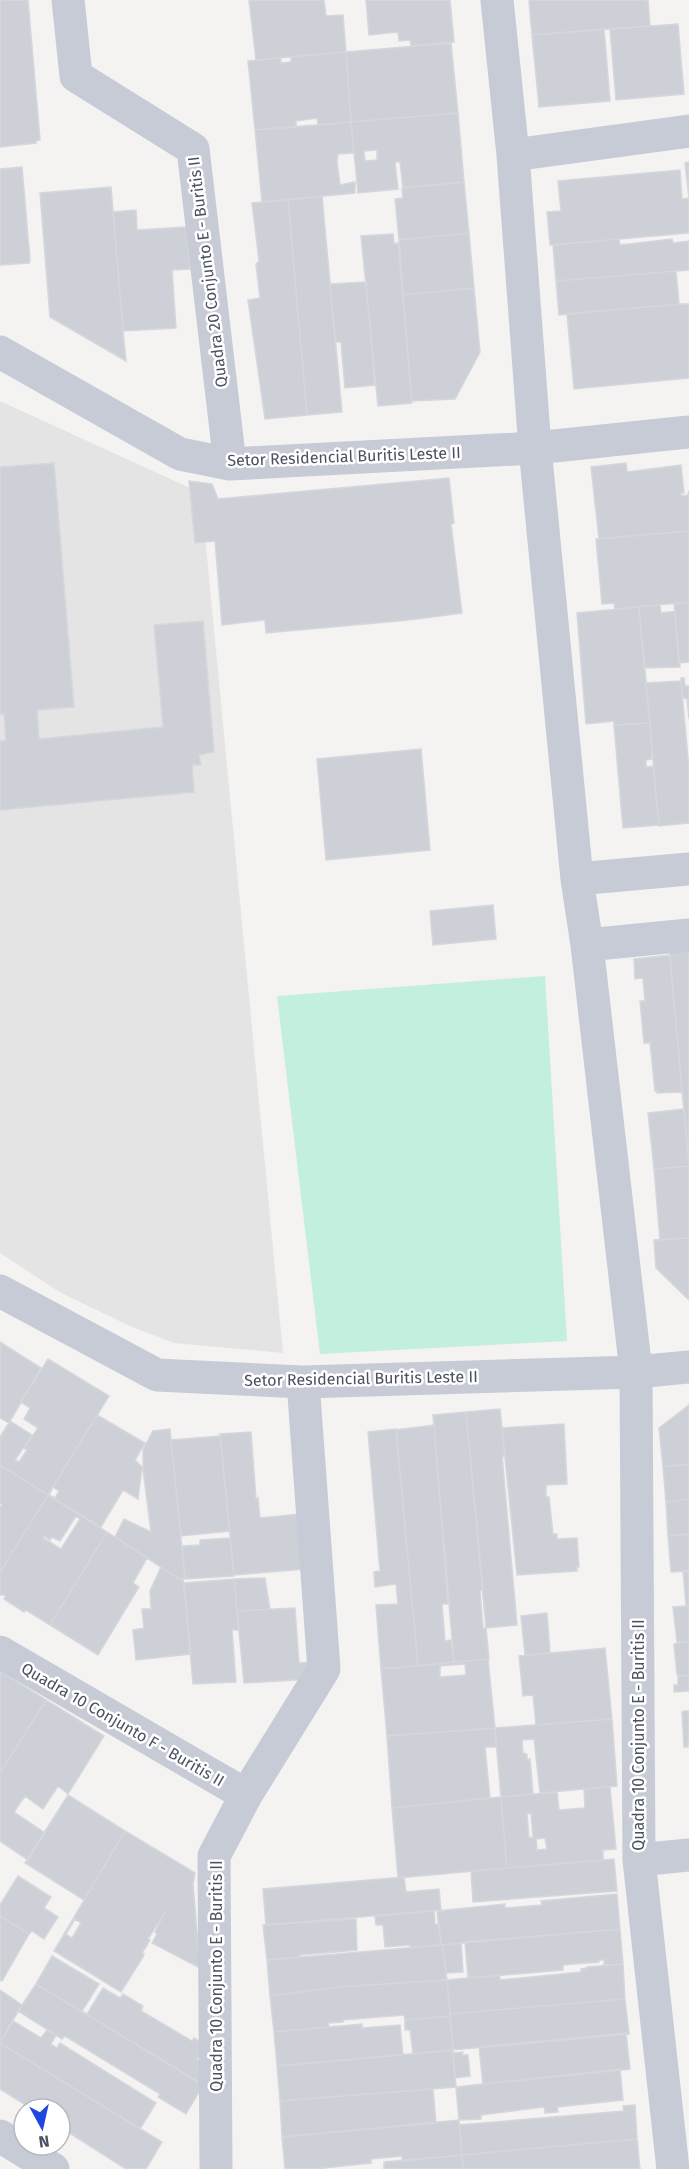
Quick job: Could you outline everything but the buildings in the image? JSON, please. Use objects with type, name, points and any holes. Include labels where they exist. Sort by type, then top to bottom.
[{"type":"street","name":"Quadra 20 Conjunto E - Buritis II","points":[[68,0],[76,76],[193,149],[230,464]]},
{"type":"street","points":[[497,0],[513,155],[535,448],[577,879],[587,945],[636,1372]]},
{"type":"street","points":[[513,155],[689,131]]},
{"type":"street","name":"Setor Residencial Buritis Leste II","points":[[0,352],[180,454],[230,464],[535,448],[689,432]]},
{"type":"street","points":[[577,879],[689,869]]},
{"type":"street","points":[[587,945],[689,935]]},
{"type":"street","name":"Setor Residencial Buritis Leste II","points":[[0,1291],[157,1376],[303,1382],[636,1372],[689,1367]]},
{"type":"street","name":"Quadra 10 Conjunto E - Buritis II","points":[[636,1372],[639,1860],[673,2169]]},
{"type":"street","name":"Quadra 10 Conjunto E - Buritis II","points":[[216,2169],[214,1856],[246,1795],[324,1668],[303,1382]]},
{"type":"street","name":"Quadra 10 Conjunto F - Buritis II","points":[[0,1652],[246,1795]]},
{"type":"street","points":[[639,1860],[689,1855]]},
{"type":"street","points":[[0,2136],[52,2169]]},
{"type":"shaded area","points":[[0,401],[201,493],[283,1353],[174,1343],[132,1327],[61,1293],[0,1253]]},
{"type":"green space","points":[[545,976],[567,1341],[320,1354],[277,996]]}]
